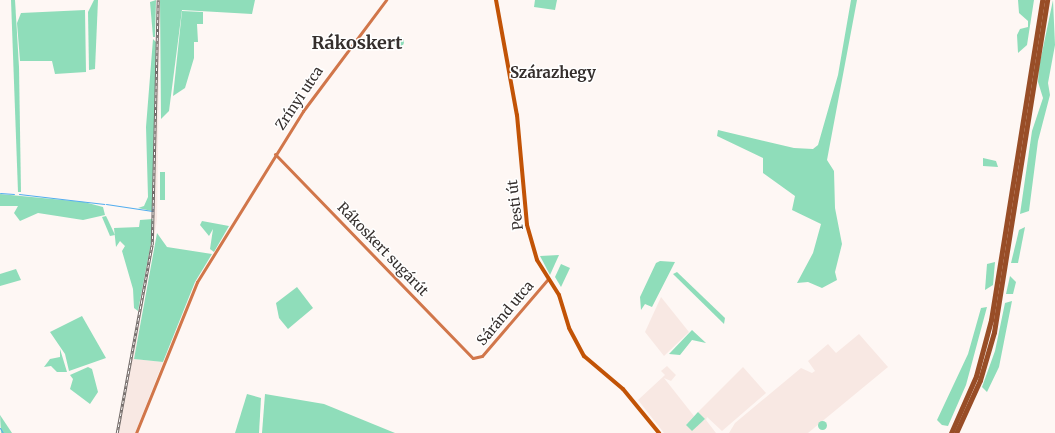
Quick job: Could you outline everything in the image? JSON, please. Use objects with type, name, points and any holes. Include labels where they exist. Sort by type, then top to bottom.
[{"type":"highway","points":[[954,432],[976,376],[992,314],[1042,0]]},
{"type":"highway","points":[[954,432],[982,374],[996,321],[1047,0]]},
{"type":"main road","name":"Zrínyi utca","points":[[136,433],[194,286],[275,154],[337,62],[386,0]]},
{"type":"main road","name":"Pesti út","points":[[496,0],[517,115],[527,225],[537,260],[560,298],[569,328],[582,353],[615,382],[659,433]]},
{"type":"main road","name":"Rákoskert sugárút","points":[[275,154],[476,358]]},
{"type":"main road","name":"Sáránd utca","points":[[476,358],[482,356],[548,279]]},
{"type":"shaded area","points":[[158,0],[160,0],[157,220],[134,359],[163,362],[135,433],[116,433],[152,244]]},
{"type":"shaded area","points":[[661,297],[689,332],[664,356],[645,332]]},
{"type":"shaded area","points":[[859,334],[888,367],[808,433],[729,433],[735,423],[801,368],[812,373],[815,371],[808,361],[828,344],[836,353]]},
{"type":"shaded area","points":[[667,366],[676,375],[671,381],[664,378],[694,416],[686,425],[705,420],[698,412],[743,367],[766,393],[722,431],[707,417],[706,420],[716,433],[664,433],[638,400],[665,375],[661,371]]},
{"type":"green space","points":[[11,0],[15,0],[19,67],[21,192],[18,192]]},
{"type":"green space","points":[[94,0],[98,0],[95,69],[89,70],[88,12]]},
{"type":"green space","points":[[156,0],[155,37],[153,37],[150,2]]},
{"type":"green space","points":[[160,0],[255,0],[252,14],[182,10],[169,111],[161,119]]},
{"type":"green space","points":[[535,0],[557,0],[555,10],[534,7]]},
{"type":"green space","points":[[851,0],[857,0],[827,160],[834,171],[835,208],[842,244],[835,272],[837,280],[822,288],[808,282],[797,283],[813,253],[821,224],[792,210],[795,196],[763,173],[763,158],[717,136],[718,130],[794,148],[813,149],[818,145],[838,75]]},
{"type":"green space","points":[[1018,0],[1034,0],[1027,45],[1018,53],[1017,35],[1020,29],[1028,27],[1028,21],[1019,13]]},
{"type":"green space","points":[[1053,0],[1055,45],[1048,83],[1050,95],[1038,141],[1029,211],[1020,214],[1032,131],[1043,98],[1038,82],[1039,67]]},
{"type":"green space","points":[[85,10],[86,72],[55,74],[52,61],[20,61],[17,23],[21,13]]},
{"type":"green space","points":[[182,11],[203,12],[203,24],[197,24],[198,42],[194,42],[194,58],[185,88],[173,96]]},
{"type":"green space","points":[[397,37],[401,37],[403,38],[403,46],[397,47],[394,44],[394,40]]},
{"type":"green space","points":[[153,39],[156,42],[152,211],[138,208],[144,206],[148,197],[146,127]]},
{"type":"green space","points":[[983,158],[996,161],[998,167],[983,166]]},
{"type":"green space","points":[[160,172],[165,172],[165,200],[160,200]]},
{"type":"green space","points":[[0,194],[84,202],[103,207],[105,215],[83,220],[38,213],[20,221],[14,213],[18,206],[0,206]]},
{"type":"green space","points":[[106,216],[115,235],[110,236],[102,217]]},
{"type":"green space","points":[[153,219],[151,243],[138,311],[134,308],[133,289],[122,251],[125,246],[120,241],[116,247],[114,228],[139,227],[140,220]]},
{"type":"green space","points":[[202,221],[229,226],[214,252],[210,249],[213,229],[209,236],[200,225]]},
{"type":"green space","points":[[1025,227],[1018,263],[1011,263],[1019,230]]},
{"type":"green space","points":[[157,233],[167,247],[212,254],[195,282],[163,362],[134,359]]},
{"type":"green space","points":[[559,255],[550,275],[540,256]]},
{"type":"green space","points":[[660,261],[675,262],[652,307],[645,304],[641,310],[640,297],[656,263]]},
{"type":"green space","points":[[995,262],[993,285],[985,290],[987,264]]},
{"type":"green space","points":[[561,264],[570,268],[561,287],[555,277]]},
{"type":"green space","points":[[16,269],[21,280],[0,286],[0,274]]},
{"type":"green space","points":[[677,272],[725,318],[724,324],[673,274]]},
{"type":"green space","points":[[1010,276],[1016,282],[1013,294],[1006,294]]},
{"type":"green space","points":[[297,287],[313,308],[288,329],[279,318],[276,303]]},
{"type":"green space","points":[[1012,301],[999,367],[987,392],[982,387],[995,351],[1005,303]]},
{"type":"green space","points":[[987,307],[966,385],[948,426],[942,425],[937,420],[968,354],[981,308]]},
{"type":"green space","points":[[82,316],[106,358],[69,371],[65,354],[50,332]]},
{"type":"green space","points":[[692,330],[706,343],[692,340],[680,355],[669,354]]},
{"type":"green space","points":[[60,349],[67,372],[57,372],[51,366],[44,367],[50,359],[60,357]]},
{"type":"green space","points":[[88,367],[92,369],[98,392],[90,404],[70,389],[73,379],[70,375]]},
{"type":"green space","points":[[247,394],[261,398],[259,433],[235,433]]},
{"type":"green space","points":[[265,394],[324,404],[395,433],[262,433]]},
{"type":"green space","points":[[698,412],[705,419],[692,431],[686,425]]},
{"type":"green space","points":[[0,415],[12,433],[1,433]]},
{"type":"green space","points":[[820,421],[824,421],[826,425],[824,429],[820,429],[818,427],[818,423]]},
{"type":"waterway","points":[[0,193],[14,194]]},
{"type":"waterway","points":[[19,194],[104,204]]},
{"type":"waterway","points":[[106,204],[152,211],[153,207]]},
{"type":"waterway","points":[[0,428],[3,433]]},
{"type":"railway","points":[[117,433],[152,245],[158,0]]},
{"type":"district","name":"Rákoskert","points":[[357,43]]},
{"type":"district","name":"Szárazhegy","points":[[553,73]]}]
